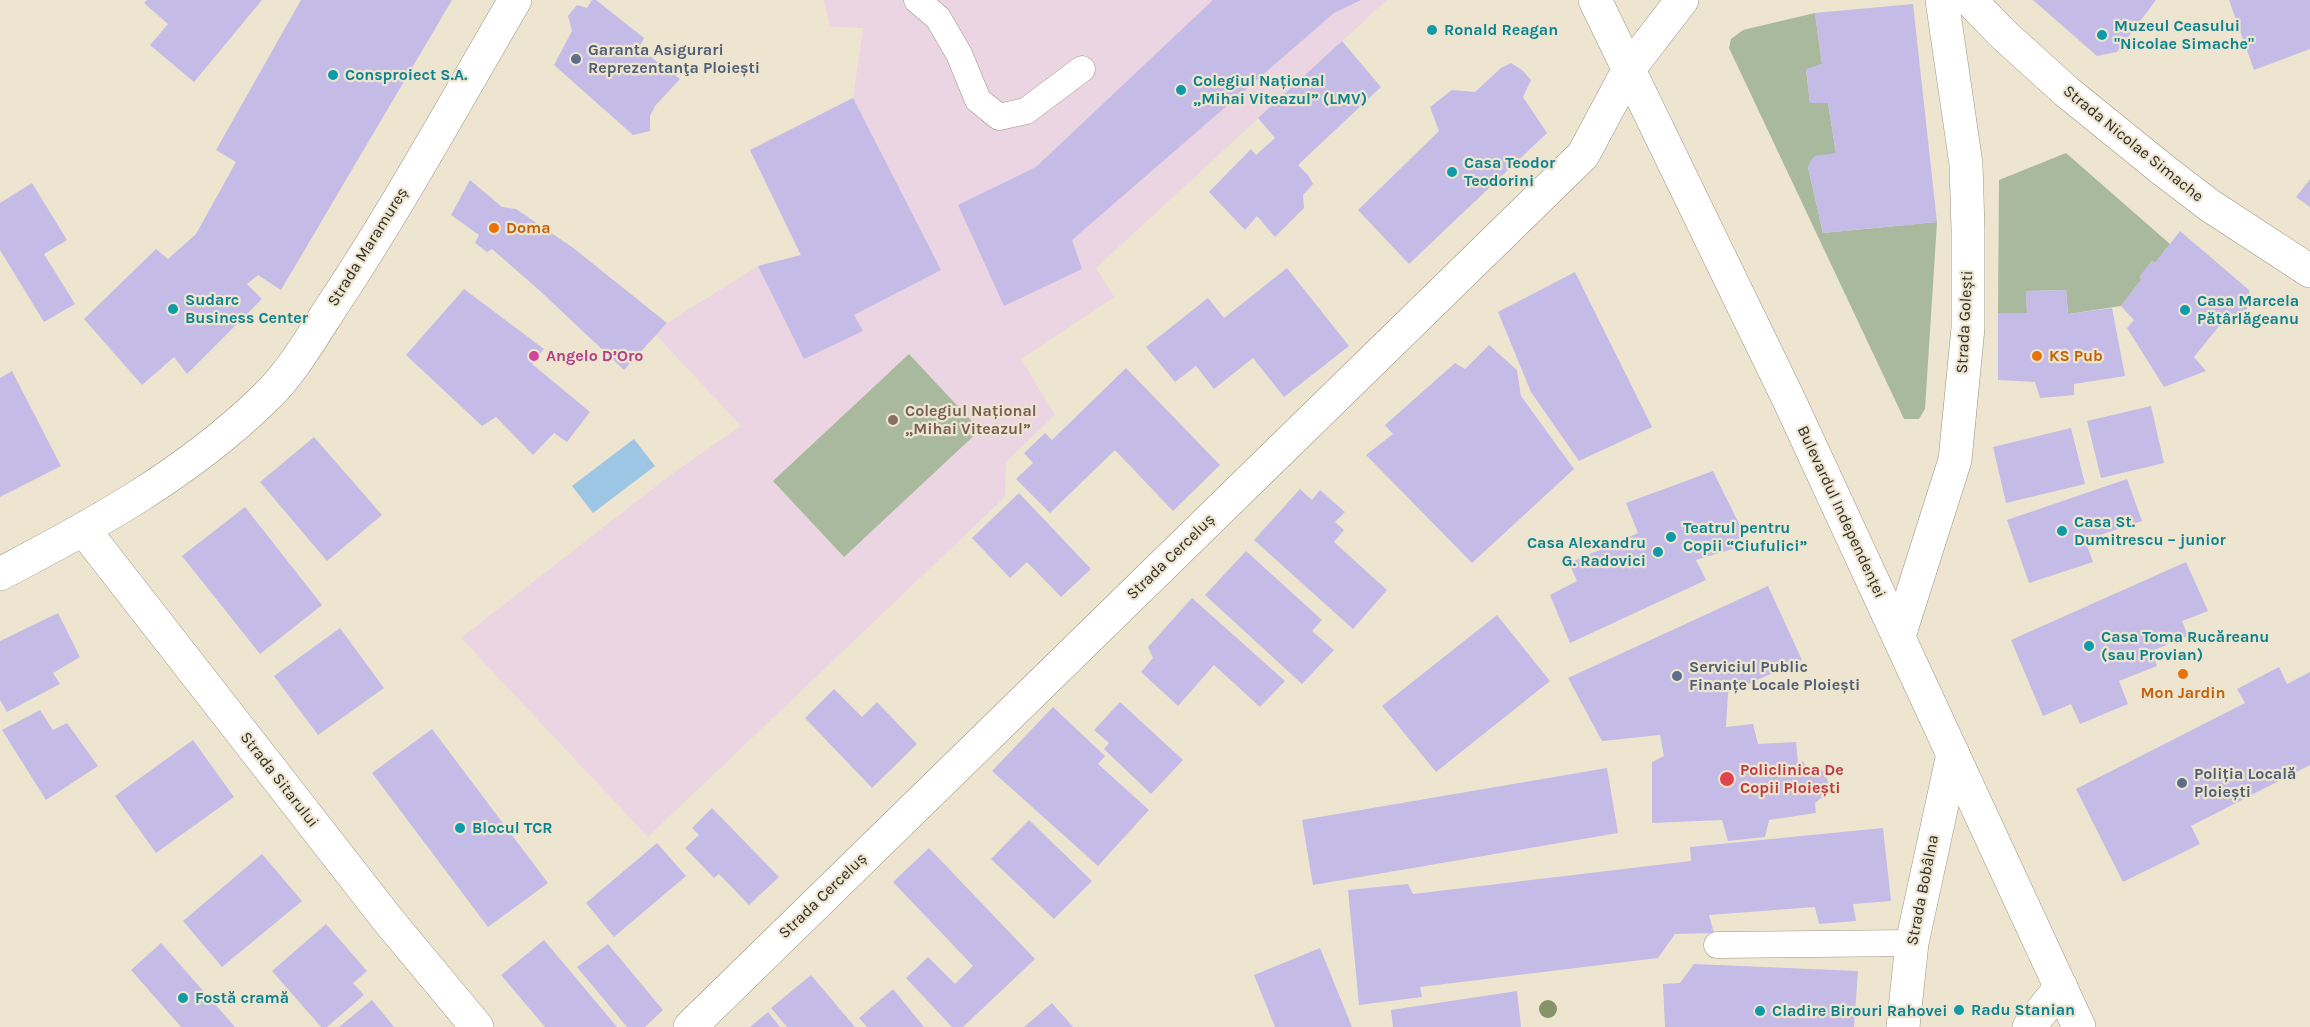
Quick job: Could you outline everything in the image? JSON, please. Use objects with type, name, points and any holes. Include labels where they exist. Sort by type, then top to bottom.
[{"type":"street","name":"Strada Maramureș","points":[[0,574],[84,530],[140,496],[215,444],[266,398],[300,355],[369,250],[514,0]]},
{"type":"street","name":"Bulevardul Independenței","points":[[1595,0],[1789,400],[2079,1027]]},
{"type":"street","name":"Strada Cerceluș","points":[[690,1027],[1583,154],[1629,69],[1682,0]]},
{"type":"street","name":"Strada Golești","points":[[1899,636],[1955,460],[1968,328],[1968,229],[1965,164],[1942,0]]},
{"type":"street","name":"Strada Nicolae Simache","points":[[1970,0],[2004,35],[2067,92],[2153,162],[2209,205],[2310,272]]},
{"type":"street","name":"Strada Sitarului","points":[[84,530],[388,920],[477,1027]]},
{"type":"street","name":"Strada Bobâlna","points":[[1903,1027],[1912,943],[1953,754]]},
{"type":"street","points":[[2029,1027],[2061,987]]},
{"type":"lane","points":[[917,0],[938,18],[959,54],[978,100],[999,117],[1026,111],[1082,69]]},
{"type":"lane","points":[[1718,945],[1912,943]]},
{"type":"shaded area","name":"Colegiul Național „Mihai Viteazul”","points":[[824,0],[1387,0],[1096,268],[1114,297],[1021,359],[1055,415],[1006,462],[1005,497],[648,837],[461,638],[673,473],[741,426],[656,335],[667,323],[758,266],[800,255],[750,150],[853,98],[863,28],[830,27]]},
{"type":"green space","points":[[1815,13],[1822,64],[1806,70],[1810,103],[1828,103],[1836,153],[1808,167],[1823,233],[1937,222],[1925,409],[1919,419],[1904,419],[1729,48],[1731,39],[1743,30]]},
{"type":"green space","points":[[2066,153],[2170,244],[2155,263],[2152,261],[2140,277],[2142,279],[2121,306],[2068,314],[2066,290],[2026,291],[2027,313],[1998,313],[1999,180]]},
{"type":"green space","points":[[909,354],[980,430],[844,557],[773,481]]},
{"type":"water","points":[[634,439],[655,466],[593,513],[572,486]]},
{"type":"building","points":[[147,0],[262,0],[194,82],[150,45],[168,24],[144,3]]},
{"type":"building","name":"Consproiect S.A.","points":[[301,0],[452,0],[281,290],[258,275],[247,284],[262,299],[187,374],[174,357],[142,385],[84,319],[156,249],[168,259],[196,234],[236,162],[216,150]]},
{"type":"building","points":[[592,0],[596,0],[644,38],[639,48],[680,79],[655,106],[650,116],[650,131],[633,135],[554,65],[572,31],[568,16],[577,5],[587,8]]},
{"type":"building","name":"Colegiul Național „Mihai Viteazul” (LMV)","points":[[1213,0],[1361,0],[1334,13],[1072,240],[1082,269],[1004,306],[958,205],[1036,167]]},
{"type":"building","name":"Muzeul Ceasului \"Nicolae Simache\"","points":[[2033,0],[2156,0],[2117,52],[2097,56]]},
{"type":"building","points":[[2229,0],[2310,0],[2310,49],[2254,70]]},
{"type":"building","points":[[1913,4],[1937,222],[1823,233],[1808,167],[1815,156],[1836,153],[1828,103],[1810,103],[1806,69],[1822,64],[1815,13]]},
{"type":"building","points":[[1342,41],[1381,87],[1298,165],[1313,184],[1303,195],[1304,208],[1275,237],[1257,216],[1245,230],[1209,192],[1251,149],[1256,155],[1275,138],[1258,118]]},
{"type":"building","name":"Casa Teodor Teodorini","points":[[1511,63],[1531,80],[1523,97],[1547,133],[1409,264],[1358,210],[1439,131],[1430,107],[1452,90],[1475,92],[1501,68]]},
{"type":"building","points":[[853,98],[941,270],[854,315],[863,331],[804,359],[758,266],[801,255],[750,150]]},
{"type":"building","points":[[2310,179],[2310,207],[2296,197]]},
{"type":"building","points":[[470,180],[502,207],[516,209],[572,247],[667,323],[624,370],[492,249],[487,252],[475,243],[479,235],[451,215]]},
{"type":"building","points":[[32,183],[67,240],[44,254],[75,304],[44,322],[0,250],[0,203]]},
{"type":"building","name":"Casa Marcela Pătârlăgeanu","points":[[2180,231],[2249,290],[2251,303],[2243,314],[2228,315],[2194,357],[2206,371],[2164,387],[2127,328],[2134,320],[2121,306],[2142,279],[2139,277],[2146,268],[2152,261],[2155,263]]},
{"type":"building","points":[[1287,268],[1349,346],[1284,397],[1253,358],[1214,389],[1196,366],[1175,382],[1146,347],[1208,298],[1224,318]]},
{"type":"building","points":[[1575,272],[1652,427],[1579,461],[1531,392],[1498,312]]},
{"type":"building","points":[[464,289],[544,349],[532,364],[590,412],[567,442],[554,433],[533,455],[496,417],[482,426],[406,355]]},
{"type":"building","points":[[2066,290],[2068,314],[2112,308],[2125,376],[2074,384],[2074,395],[2040,398],[2035,382],[1998,380],[1998,313],[2027,313],[2026,291]]},
{"type":"building","points":[[1489,345],[1517,370],[1521,396],[1574,469],[1472,563],[1366,455],[1393,434],[1385,425],[1455,363],[1465,369]]},
{"type":"building","points":[[1126,368],[1220,465],[1173,511],[1115,450],[1050,513],[1016,479],[1033,463],[1024,453],[1045,433],[1052,440]]},
{"type":"building","points":[[12,371],[61,466],[0,497],[0,378]]},
{"type":"building","points":[[2151,406],[2164,463],[2101,478],[2087,421]]},
{"type":"building","points":[[2071,428],[2085,484],[2006,503],[1993,447]]},
{"type":"building","points":[[314,437],[382,515],[327,561],[260,482]]},
{"type":"building","name":"Casa Alexandru G. Radovici","points":[[1713,471],[1749,544],[1696,560],[1706,580],[1570,643],[1550,595],[1577,581],[1569,563],[1638,533],[1626,503]]},
{"type":"building","name":"Casa St. Dumitrescu – junior","points":[[2127,479],[2142,521],[2085,540],[2093,562],[2029,583],[2007,520]]},
{"type":"building","points":[[1300,489],[1312,500],[1320,490],[1345,512],[1335,522],[1344,530],[1334,542],[1387,590],[1353,629],[1254,540]]},
{"type":"building","points":[[1019,493],[1091,569],[1061,597],[1027,562],[1010,578],[972,538]]},
{"type":"building","points":[[245,507],[322,605],[260,654],[182,556]]},
{"type":"building","points":[[1246,551],[1322,620],[1312,631],[1334,650],[1302,684],[1205,595]]},
{"type":"building","name":"Casa Toma Rucăreanu (sau Provian)","points":[[2186,562],[2208,611],[2182,621],[2188,636],[2152,651],[2157,666],[2119,681],[2128,704],[2080,724],[2071,704],[2043,716],[2011,640]]},
{"type":"building","points":[[1768,586],[1802,660],[1728,693],[1726,727],[1753,724],[1758,744],[1796,742],[1798,763],[1803,761],[1806,767],[1815,766],[1825,772],[1829,786],[1824,796],[1815,803],[1816,813],[1769,820],[1765,837],[1728,841],[1722,820],[1652,823],[1652,762],[1664,756],[1660,735],[1602,741],[1568,678]]},
{"type":"building","points":[[1192,598],[1285,681],[1260,707],[1214,665],[1178,706],[1141,672],[1153,658],[1148,647]]},
{"type":"building","points":[[58,613],[80,657],[53,673],[60,684],[7,712],[0,700],[0,641]]},
{"type":"building","points":[[1497,615],[1550,681],[1436,772],[1382,706]]},
{"type":"building","points":[[340,628],[384,688],[318,735],[274,676]]},
{"type":"building","points":[[2279,667],[2287,684],[2310,672],[2310,765],[2191,826],[2200,844],[2123,882],[2076,789],[2245,703],[2237,689]]},
{"type":"building","points":[[834,689],[862,717],[877,702],[917,744],[872,788],[805,718]]},
{"type":"building","points":[[1120,702],[1183,760],[1151,794],[1104,749],[1109,743],[1094,730]]},
{"type":"building","points":[[1053,707],[1105,756],[1098,764],[1149,810],[1098,866],[992,771]]},
{"type":"building","points":[[40,710],[53,730],[67,723],[98,766],[46,800],[2,730]]},
{"type":"building","name":"Blocul TCR","points":[[432,729],[548,883],[488,927],[372,773]]},
{"type":"building","points":[[193,740],[234,797],[156,853],[115,796]]},
{"type":"building","points":[[1607,768],[1618,833],[1313,885],[1302,820]]},
{"type":"building","points":[[712,808],[779,877],[749,905],[719,874],[714,878],[685,848],[699,835],[692,828]]},
{"type":"building","points":[[1029,820],[1092,881],[1054,919],[991,859]]},
{"type":"building","points":[[1883,828],[1891,901],[1853,904],[1856,921],[1819,924],[1815,907],[1709,915],[1714,933],[1675,934],[1658,958],[1420,987],[1422,997],[1359,1005],[1348,890],[1408,884],[1413,894],[1691,861],[1690,847]]},
{"type":"building","points":[[657,843],[686,876],[614,937],[586,903]]},
{"type":"building","points":[[929,848],[1035,959],[963,1027],[952,1027],[906,978],[928,957],[955,984],[973,966],[893,882]]},
{"type":"building","points":[[262,854],[302,901],[222,967],[183,921]]},
{"type":"building","points":[[326,924],[367,971],[353,983],[364,995],[327,1027],[321,1027],[272,971]]},
{"type":"building","points":[[544,940],[617,1027],[545,1027],[501,975]]},
{"type":"building","name":"Fostă cramă","points":[[161,943],[235,1027],[181,1027],[131,970]]},
{"type":"building","points":[[608,944],[663,1010],[645,1027],[627,1027],[577,967]]},
{"type":"building","points":[[1320,948],[1352,1027],[1275,1027],[1254,975]]},
{"type":"building","name":"Cladire Birouri Rahovei","points":[[1694,964],[1858,971],[1854,1027],[1665,1027],[1663,984],[1680,983]]},
{"type":"building","points":[[811,975],[855,1027],[787,1027],[771,1008]]},
{"type":"building","points":[[893,989],[924,1027],[867,1027],[859,1018]]},
{"type":"building","points":[[1517,991],[1521,1027],[1393,1027],[1391,1010]]},
{"type":"building","points":[[372,1000],[394,1027],[339,1027]]},
{"type":"building","points":[[1052,1003],[1073,1027],[1024,1027]]},
{"type":"building","points":[[768,1012],[780,1027],[750,1027]]},
{"type":"place","name":"Ronald Reagan","points":[[1432,30]]},
{"type":"place","name":"Muzeul Ceasului \"Nicolae Simache\"","points":[[2102,35]]},
{"type":"place","name":"Garanta Asigurari Reprezentanţa Ploiești","points":[[576,59]]},
{"type":"place","name":"Consproiect S.A.","points":[[333,75]]},
{"type":"place","name":"Colegiul Național „Mihai Viteazul” (LMV)","points":[[1181,90]]},
{"type":"place","name":"Casa Teodor Teodorini","points":[[1452,172]]},
{"type":"place","name":"Doma","points":[[494,228]]},
{"type":"place","name":"Sudarc Business Center","points":[[173,309]]},
{"type":"place","name":"Casa Marcela Pătârlăgeanu","points":[[2185,310]]},
{"type":"place","name":"Angelo D’Oro","points":[[534,356]]},
{"type":"place","name":"KS Pub","points":[[2037,356]]},
{"type":"place","name":"Colegiul Național „Mihai Viteazul”","points":[[893,420]]},
{"type":"place","name":"Casa St. Dumitrescu – junior","points":[[2062,531]]},
{"type":"place","name":"Teatrul pentru Copii “Ciufulici”","points":[[1671,537]]},
{"type":"place","name":"Casa Alexandru G. Radovici","points":[[1658,552]]},
{"type":"place","name":"Casa Toma Rucăreanu (sau Provian)","points":[[2089,646]]},
{"type":"place","name":"Mon Jardin","points":[[2183,674]]},
{"type":"place","name":"Serviciul Public Finanțe Locale Ploiești","points":[[1677,676]]},
{"type":"place","name":"Policlinica De Copii Ploiești","points":[[1727,779]]},
{"type":"place","name":"Poliția Locală Ploiești","points":[[2182,783]]},
{"type":"place","name":"Blocul TCR","points":[[460,828]]},
{"type":"place","name":"Fostă cramă","points":[[183,998]]},
{"type":"place","name":"Radu Stanian","points":[[1959,1010]]},
{"type":"place","name":"Cladire Birouri Rahovei","points":[[1760,1011]]}]
